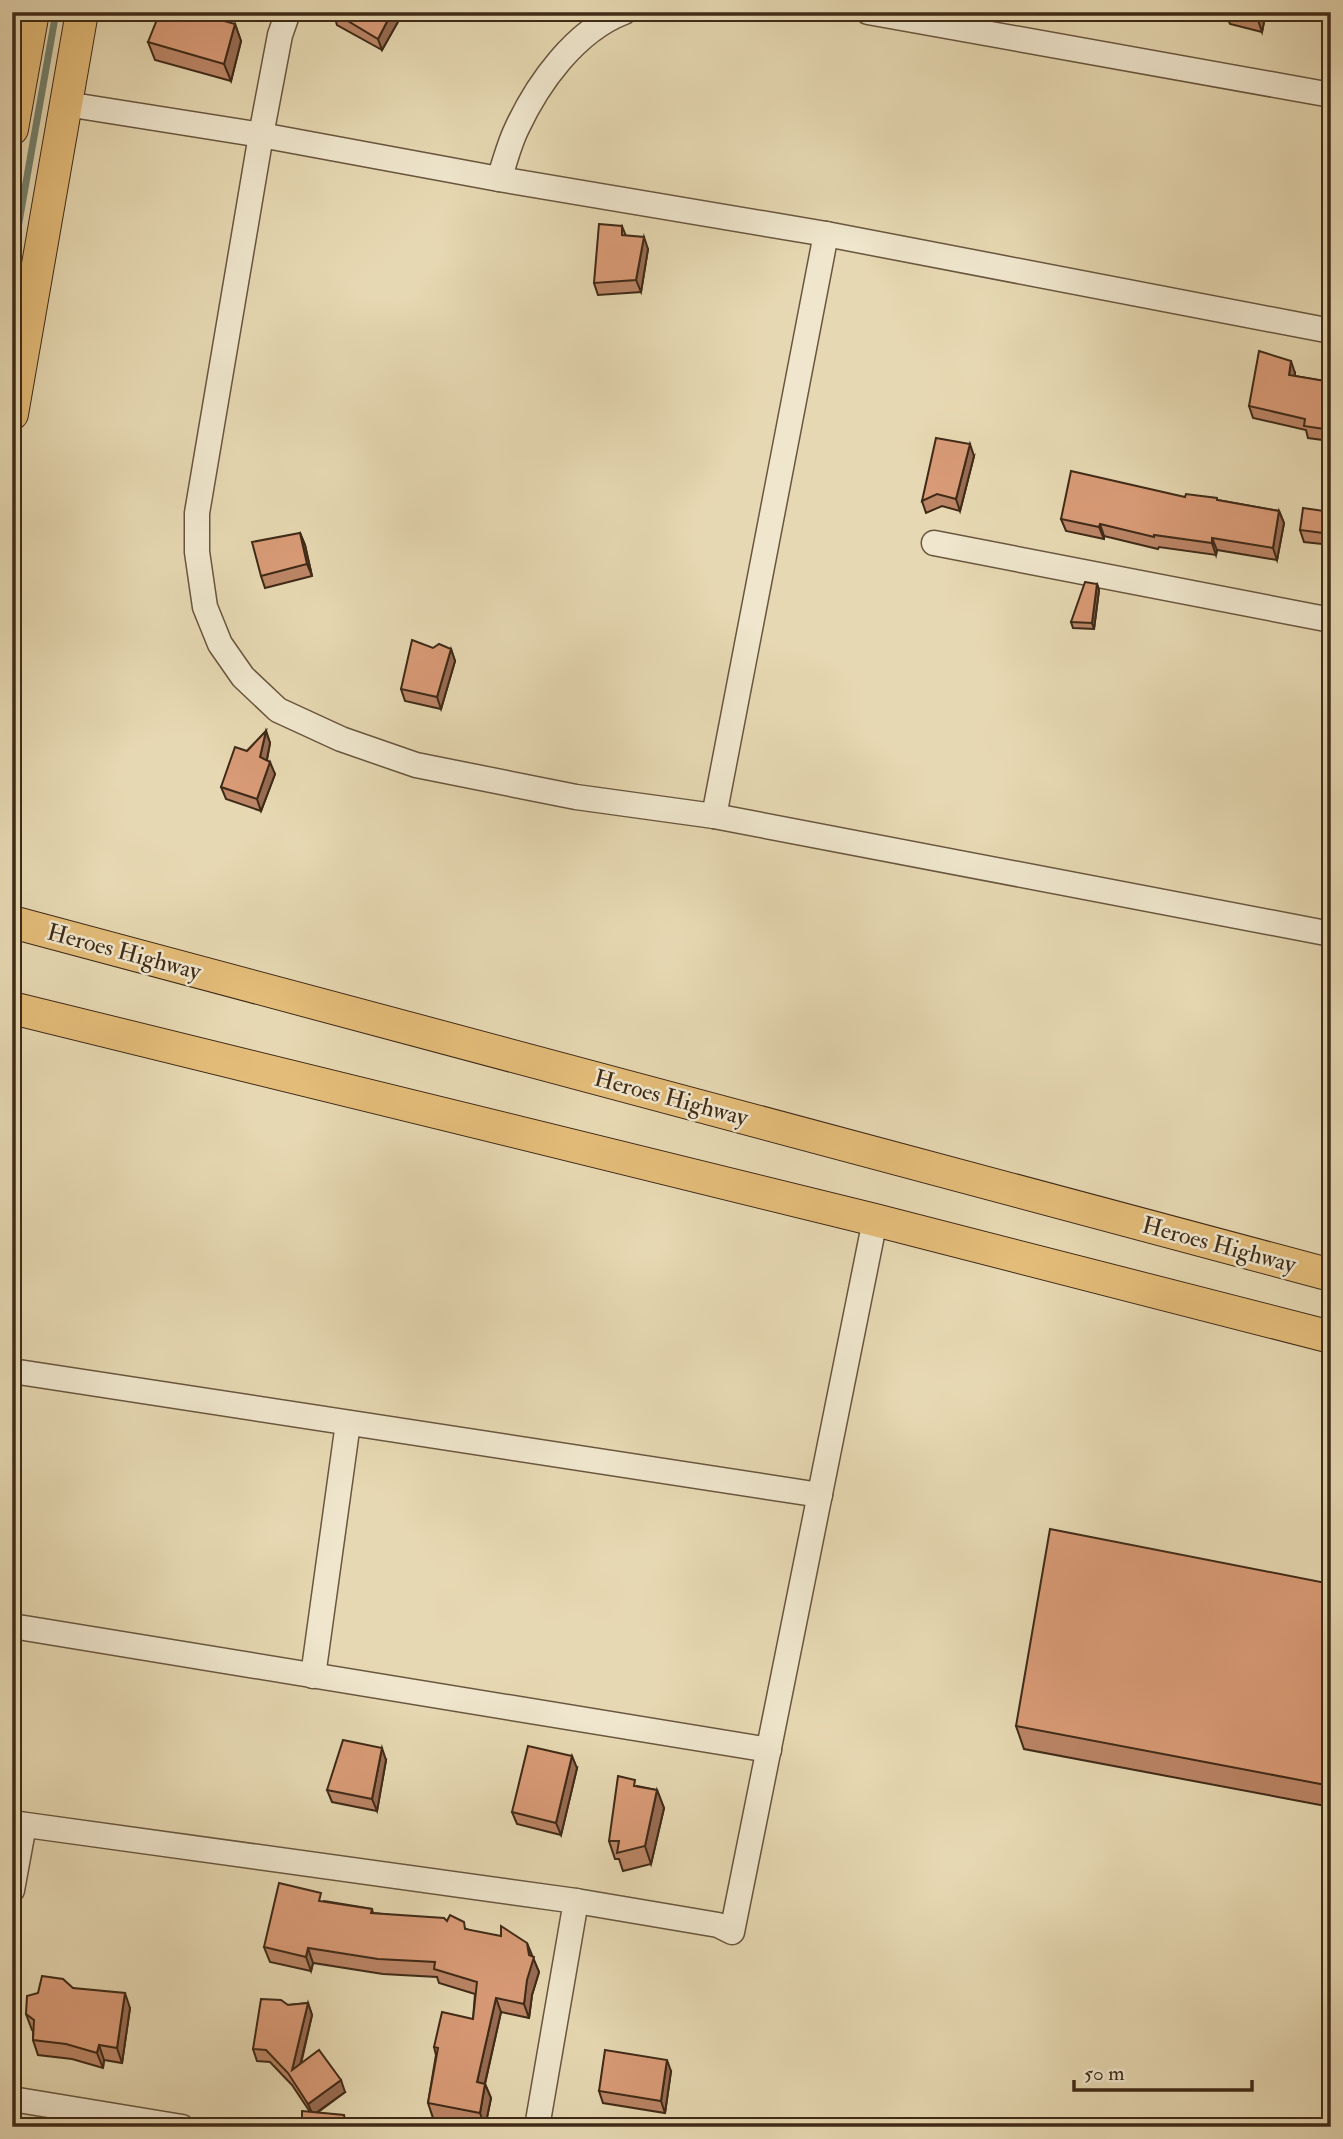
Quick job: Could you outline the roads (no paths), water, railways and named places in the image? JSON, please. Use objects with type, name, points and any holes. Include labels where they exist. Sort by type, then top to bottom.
[{"type":"main road","points":[[12,129],[16,87],[33,12]]},
{"type":"main road","points":[[12,414],[82,12]]},
{"type":"main road","name":"Heroes Highway","points":[[12,922],[1331,1275]]},
{"type":"main road","points":[[12,1008],[875,1220],[1331,1337]]},
{"type":"street","points":[[288,12],[280,35],[261,135],[197,513],[197,552],[205,607],[220,644],[243,677],[278,710],[341,739],[416,765],[576,797],[714,816],[1331,934]]},
{"type":"street","points":[[499,179],[516,130],[534,95],[556,66],[584,37],[624,12]]},
{"type":"street","points":[[868,12],[996,23],[1331,95]]},
{"type":"street","points":[[66,104],[261,135],[499,179],[825,234],[1331,331]]},
{"type":"street","points":[[714,816],[825,234]]},
{"type":"street","points":[[934,543],[1331,620]]},
{"type":"street","points":[[12,1890],[18,1824],[576,1901],[718,1925],[732,1931],[875,1220]]},
{"type":"street","points":[[12,1371],[820,1496]]},
{"type":"street","points":[[313,1676],[348,1423]]},
{"type":"street","points":[[12,1626],[769,1750]]},
{"type":"street","points":[[537,2127],[576,1901]]},
{"type":"street","points":[[12,2099],[182,2127]]},
{"type":"waterway","points":[[12,262],[56,12]]}]
